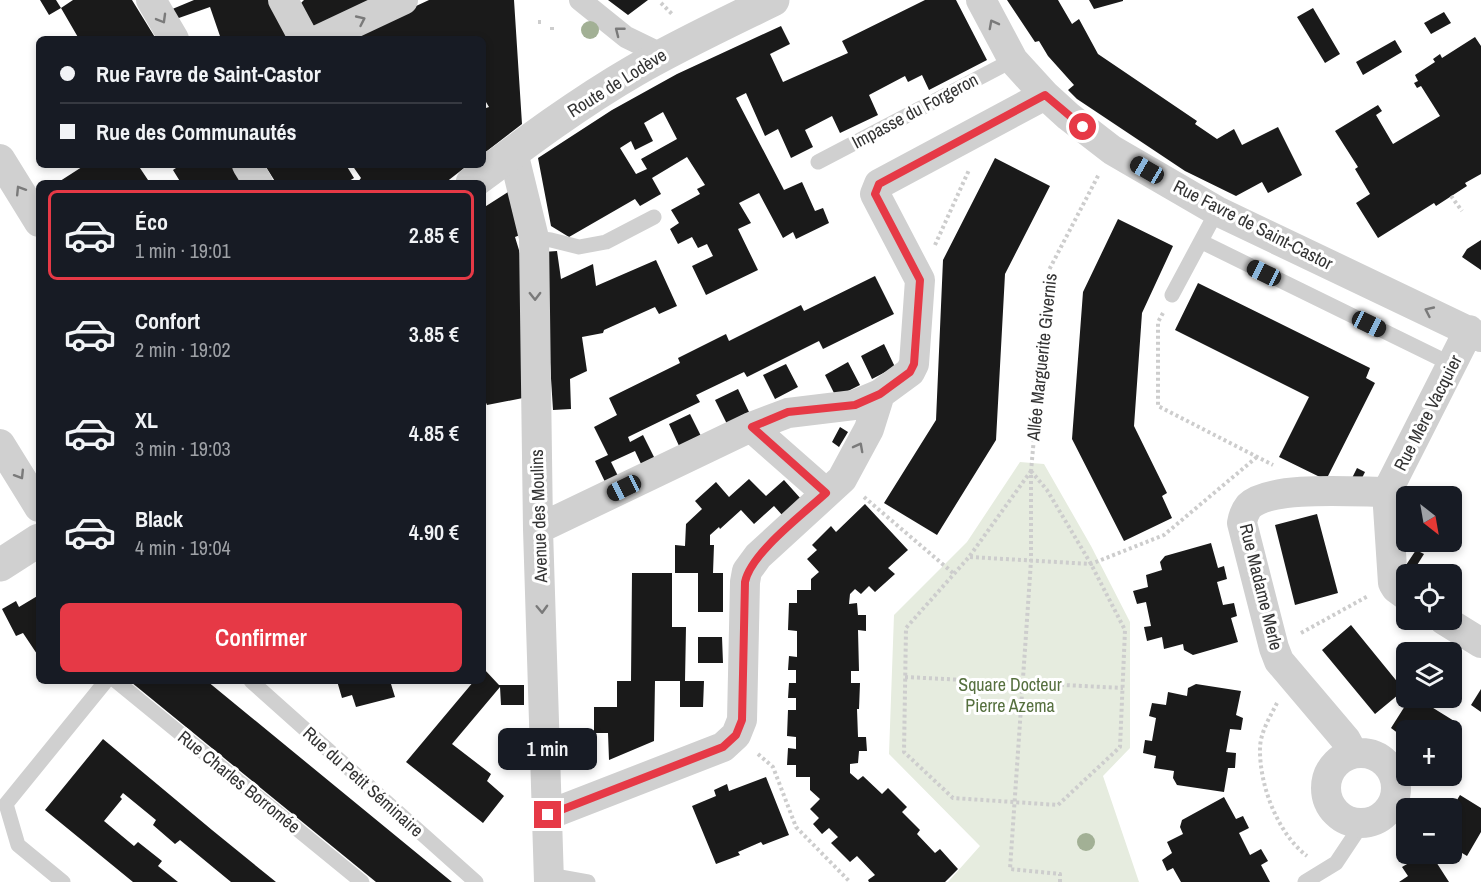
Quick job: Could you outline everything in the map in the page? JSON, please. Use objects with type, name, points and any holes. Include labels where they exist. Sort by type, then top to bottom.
[{"type":"street","points":[[151,0],[172,36]]},
{"type":"street","points":[[283,0],[302,36]]},
{"type":"street","points":[[326,36],[403,0]]},
{"type":"street","points":[[580,0],[626,37],[663,55]]},
{"type":"street","name":"Route de Lodève","points":[[476,180],[545,128],[632,71],[773,0]]},
{"type":"street","name":"Rue Favre de Saint-Castor","points":[[981,0],[1013,60],[1068,116],[1112,150],[1217,211],[1475,334]]},
{"type":"street","points":[[538,529],[752,427],[788,412],[855,405],[880,394],[910,372],[914,364],[920,280],[875,194],[879,184],[1045,95]]},
{"type":"street","name":"Avenue des Moulins","points":[[513,152],[534,238],[538,529],[549,878]]},
{"type":"street","points":[[0,159],[36,217]]},
{"type":"street","name":"Rue Mère Vacquier","points":[[1397,564],[1387,492],[1453,365],[1475,334]]},
{"type":"street","points":[[548,815],[723,747],[736,735],[742,720],[747,571],[758,556],[834,486],[869,429],[880,394]]},
{"type":"street","points":[[752,427],[834,486]]},
{"type":"street","points":[[0,444],[36,502]]},
{"type":"street","name":"Rue Madame Merle","points":[[1353,753],[1346,740],[1279,661],[1242,523],[1250,506],[1264,498],[1281,493],[1387,492]]},
{"type":"street","points":[[0,565],[36,542]]},
{"type":"street","points":[[1460,630],[1481,643]]},
{"type":"street","points":[[1353,753],[1377,756],[1394,772],[1397,784],[1392,807],[1374,822],[1362,824],[1340,817],[1332,809],[1327,798],[1328,776],[1334,765],[1353,753]]},
{"type":"lane","name":"Impasse du Forgeron","points":[[818,162],[1013,60]]},
{"type":"lane","points":[[1172,295],[1217,211]]},
{"type":"lane","points":[[534,238],[579,247],[606,242],[654,217]]},
{"type":"lane","points":[[1202,242],[1453,365]]},
{"type":"lane","points":[[63,882],[18,845],[6,804],[104,684]]},
{"type":"lane","name":"Rue Charles Borromée","points":[[120,684],[362,882]]},
{"type":"lane","name":"Rue du Petit Séminaire","points":[[254,684],[476,882]]},
{"type":"lane","points":[[1305,882],[1336,863],[1362,824]]},
{"type":"lane","points":[[549,878],[588,882]]},
{"type":"path","points":[[661,3],[680,21]]},
{"type":"path","name":"Allée Marguerite Givernis","points":[[1060,882],[1060,874],[1010,868],[1031,561],[1031,471],[1049,270],[1112,150]]},
{"type":"path","points":[[920,280],[972,165]]},
{"type":"path","points":[[1452,196],[1462,212]]},
{"type":"path","points":[[1158,322],[1158,406],[1279,468]]},
{"type":"path","points":[[969,557],[1091,564],[1164,535],[1258,456]]},
{"type":"path","points":[[1031,471],[1047,490],[1091,564],[1125,630],[1120,747],[1058,805],[953,798],[904,752],[906,628],[969,557],[1031,471]]},
{"type":"path","points":[[834,486],[953,573]]},
{"type":"path","points":[[1274,648],[1396,591]]},
{"type":"path","points":[[1293,675],[1264,728],[1260,746],[1262,763],[1272,809],[1282,829],[1321,872]]},
{"type":"path","points":[[905,677],[1123,688]]},
{"type":"path","points":[[736,735],[772,766],[796,827],[850,882]]},
{"type":"green space","name":"Square Docteur Pierre Azema","points":[[1020,462],[1044,464],[1091,546],[1130,622],[1130,748],[1103,776],[1139,882],[948,882],[980,846],[889,754],[894,615],[967,542]]},
{"type":"building","points":[[40,0],[56,0],[61,8],[49,15]]},
{"type":"building","points":[[73,0],[132,0],[154,36],[77,36],[61,8]]},
{"type":"building","points":[[194,0],[271,0],[289,36],[220,36],[210,7],[176,19],[170,10]]},
{"type":"building","points":[[304,0],[387,0],[318,33],[300,4]]},
{"type":"building","points":[[429,0],[514,0],[522,124],[486,152],[486,108],[489,107],[486,102],[486,36],[351,36]]},
{"type":"building","points":[[608,0],[648,0],[628,15]]},
{"type":"building","points":[[925,0],[956,0],[987,60],[929,90],[922,75],[908,82],[905,76],[869,95],[878,115],[840,133],[832,116],[805,130],[813,147],[791,158],[778,129],[765,136],[746,93],[736,98],[784,190],[802,182],[815,211],[823,208],[829,223],[796,239],[793,232],[783,238],[759,193],[739,203],[751,223],[738,229],[758,270],[706,295],[692,266],[713,256],[707,244],[698,248],[692,237],[678,244],[670,229],[679,223],[671,210],[700,194],[697,189],[705,185],[687,157],[652,178],[661,194],[640,206],[635,199],[569,237],[551,226],[538,158],[612,110],[677,74],[781,26],[790,44],[770,54],[783,82],[848,53],[842,41]],"holes":[[[663,112],[677,139],[641,159],[647,169],[636,174],[620,148],[631,141],[635,150],[653,141],[644,123]]]},
{"type":"building","points":[[1007,0],[1058,0],[1072,24],[1079,19],[1098,54],[1197,121],[1195,124],[1217,139],[1234,129],[1242,145],[1278,127],[1302,175],[1268,193],[1262,182],[1236,196],[1185,171],[1077,99],[1068,90],[1074,85],[1048,56],[1039,41],[1035,42]]},
{"type":"building","points":[[1089,0],[1123,0],[1123,1],[1094,9]]},
{"type":"building","points":[[1313,8],[1340,54],[1325,63],[1297,17]]},
{"type":"building","points":[[1444,12],[1451,23],[1431,34],[1424,23]]},
{"type":"building","points":[[1475,37],[1481,46],[1481,174],[1465,183],[1467,186],[1436,206],[1434,203],[1378,238],[1356,203],[1370,194],[1355,169],[1358,167],[1335,131],[1378,105],[1382,111],[1376,115],[1393,144],[1440,116],[1421,86],[1417,88],[1414,83],[1418,81],[1415,75],[1435,62],[1433,59],[1440,54],[1442,58]]},
{"type":"building","points":[[1395,40],[1402,52],[1363,75],[1356,62]]},
{"type":"building","points":[[995,158],[1050,186],[1005,274],[996,440],[937,535],[884,503],[936,420],[943,260]]},
{"type":"building","points":[[80,168],[140,168],[148,180],[62,180]]},
{"type":"building","points":[[176,168],[234,168],[241,180],[179,180],[173,170]]},
{"type":"building","points":[[267,168],[348,168],[354,178],[351,180],[274,180]]},
{"type":"building","points":[[354,168],[464,168],[449,180],[359,180],[361,178]]},
{"type":"building","points":[[511,190],[520,235],[515,237],[522,260],[523,398],[487,405],[486,403],[486,206]]},
{"type":"building","points":[[1118,219],[1173,246],[1142,313],[1134,426],[1167,493],[1162,496],[1172,518],[1124,541],[1072,439],[1083,292]]},
{"type":"building","points":[[1481,240],[1481,270],[1462,257],[1467,249]]},
{"type":"building","points":[[557,251],[561,279],[593,264],[596,286],[656,260],[677,306],[659,314],[655,307],[604,330],[603,333],[582,337],[587,371],[570,379],[571,409],[553,410],[543,252]]},
{"type":"building","points":[[875,276],[894,314],[823,349],[819,341],[747,377],[744,372],[696,395],[700,402],[628,437],[630,442],[643,435],[655,459],[642,466],[635,451],[611,462],[619,478],[606,484],[595,461],[608,455],[594,427],[617,415],[609,398],[680,363],[678,358],[726,334],[729,341],[801,305],[804,311]]},
{"type":"building","points":[[1198,283],[1370,368],[1366,378],[1375,383],[1326,480],[1279,457],[1309,397],[1175,330]]},
{"type":"building","points":[[884,344],[895,367],[872,379],[861,356]]},
{"type":"building","points":[[848,362],[860,385],[836,397],[825,375]]},
{"type":"building","points":[[786,364],[798,387],[775,399],[763,375]]},
{"type":"building","points":[[738,389],[749,412],[727,424],[715,400]]},
{"type":"building","points":[[690,414],[701,436],[680,448],[669,424]]},
{"type":"building","points":[[840,427],[848,432],[839,447],[832,442]]},
{"type":"building","points":[[1357,468],[1365,472],[1361,480],[1351,480]]},
{"type":"building","points":[[749,479],[766,496],[784,480],[801,499],[783,516],[774,506],[754,524],[741,510],[710,535],[710,545],[714,545],[713,573],[723,573],[723,612],[698,612],[698,573],[675,573],[675,545],[685,546],[686,524],[702,509],[695,501],[716,482],[729,497]]},
{"type":"building","points":[[865,504],[908,550],[888,568],[895,574],[875,592],[869,586],[861,594],[855,589],[850,594],[849,604],[857,603],[858,615],[866,615],[866,631],[858,630],[859,671],[851,671],[851,683],[860,683],[859,709],[857,709],[858,737],[866,737],[867,751],[859,751],[858,763],[850,764],[850,773],[858,780],[863,776],[882,794],[888,788],[907,807],[902,812],[920,830],[917,834],[935,853],[940,849],[958,869],[945,882],[869,882],[868,880],[875,875],[857,856],[850,862],[831,843],[838,837],[829,828],[822,834],[813,824],[819,818],[810,809],[820,799],[810,790],[810,777],[796,777],[796,765],[787,765],[788,748],[796,749],[796,737],[787,736],[788,710],[796,710],[796,698],[788,698],[789,683],[796,683],[796,670],[788,670],[789,656],[797,657],[797,631],[788,630],[789,603],[797,603],[797,590],[811,590],[811,579],[819,572],[807,559],[817,550],[812,545],[831,526],[836,532]]},
{"type":"building","points":[[1317,514],[1338,593],[1295,605],[1275,525]]},
{"type":"building","points":[[1211,543],[1218,568],[1224,566],[1227,579],[1217,582],[1223,605],[1234,603],[1237,616],[1231,618],[1238,642],[1193,655],[1184,650],[1183,644],[1164,649],[1162,637],[1147,641],[1144,627],[1151,626],[1146,602],[1137,604],[1133,591],[1148,587],[1146,575],[1162,570],[1160,562],[1165,556]]},
{"type":"building","points":[[1415,552],[1424,554],[1418,564],[1407,564]]},
{"type":"building","points":[[632,573],[672,573],[672,627],[686,627],[685,681],[704,681],[703,707],[680,707],[680,681],[655,681],[654,741],[609,760],[608,733],[594,733],[594,707],[617,707],[617,681],[631,681]]},
{"type":"building","points":[[36,597],[36,652],[23,633],[16,636],[2,609],[16,601],[19,607]]},
{"type":"building","points":[[1351,625],[1396,680],[1396,697],[1375,714],[1322,650]]},
{"type":"building","points":[[698,637],[722,637],[723,663],[698,663]]},
{"type":"building","points":[[486,671],[499,685],[524,685],[524,705],[501,705],[500,687],[452,744],[491,774],[487,781],[504,796],[483,823],[406,762],[471,684],[486,684]]},
{"type":"building","points":[[133,684],[211,684],[452,882],[376,882]]},
{"type":"building","points":[[338,684],[391,684],[395,697],[356,707],[352,695],[342,698]]},
{"type":"building","points":[[1196,684],[1241,691],[1236,715],[1243,718],[1241,730],[1230,729],[1226,752],[1236,753],[1235,768],[1228,768],[1224,792],[1177,785],[1173,778],[1174,771],[1154,768],[1156,756],[1143,753],[1145,740],[1152,741],[1156,718],[1149,716],[1152,703],[1166,705],[1168,692],[1187,696],[1188,688]]},
{"type":"building","points":[[1481,689],[1481,712],[1471,705]]},
{"type":"building","points":[[1404,708],[1433,708],[1453,720],[1396,720]]},
{"type":"building","points":[[1396,720],[1396,732],[1391,728]]},
{"type":"building","points":[[103,739],[276,882],[231,882],[180,840],[175,844],[153,825],[156,820],[123,793],[120,797],[122,799],[104,821],[134,846],[138,842],[162,861],[158,866],[178,882],[133,882],[45,810]]},
{"type":"building","points":[[766,777],[789,835],[763,845],[761,842],[738,852],[740,855],[716,864],[692,806],[716,796],[714,790],[727,784],[729,791]]},
{"type":"building","points":[[1460,795],[1481,808],[1481,832],[1467,856],[1462,853],[1462,798],[1458,798]]},
{"type":"building","points":[[1224,797],[1236,819],[1243,816],[1249,828],[1239,833],[1250,855],[1261,849],[1268,861],[1261,865],[1270,882],[1181,882],[1173,868],[1167,871],[1162,860],[1172,853],[1167,842],[1183,834],[1180,827],[1182,820]]},
{"type":"building","points":[[1407,864],[1437,864],[1449,882],[1399,882],[1408,876],[1402,867]]},
{"type":"route","points":[[548,815],[723,747],[736,735],[742,720],[747,571],[758,556],[826,493],[752,427],[788,412],[855,405],[880,394],[910,372],[914,364],[920,280],[875,194],[879,184],[1045,95],[1083,127]]}]
